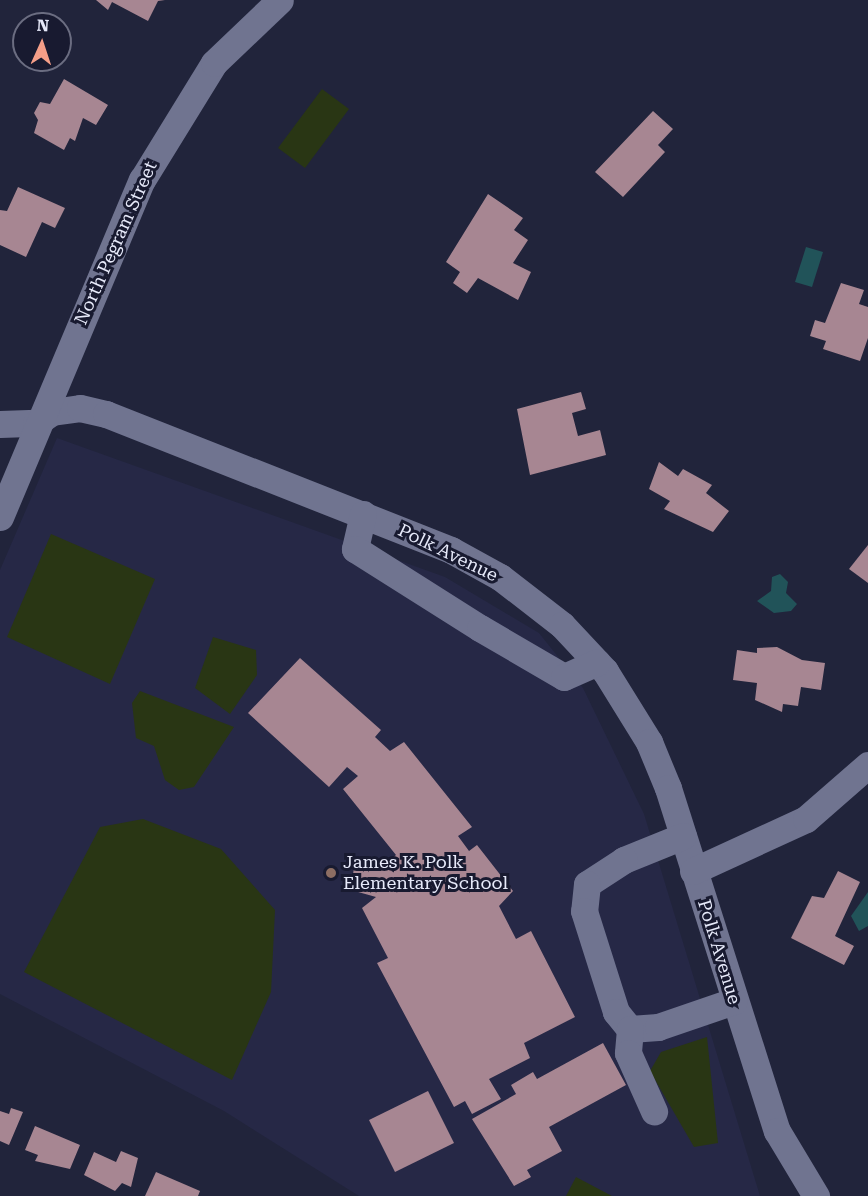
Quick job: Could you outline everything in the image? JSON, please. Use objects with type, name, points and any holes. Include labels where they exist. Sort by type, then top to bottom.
[{"type":"street","name":"North Pegram Street","points":[[0,517],[36,423],[142,180],[177,116],[214,63],[280,0]]},
{"type":"street","name":"Polk Avenue","points":[[0,424],[36,423],[52,412],[80,408],[106,414],[451,550],[500,577],[552,615],[597,662],[649,742],[683,836],[777,1131],[814,1195]]},
{"type":"street","points":[[363,514],[355,549],[490,634],[564,677],[597,662]]},
{"type":"street","points":[[693,871],[797,824],[868,765]]},
{"type":"street","points":[[654,1111],[628,1053],[630,1029],[616,1012],[584,911],[587,884],[624,860],[683,836]]},
{"type":"street","points":[[630,1029],[658,1027],[734,1000]]},
{"type":"shaded area","points":[[322,89],[349,109],[305,168],[278,148]]},
{"type":"shaded area","points":[[806,247],[823,252],[812,287],[795,282]]},
{"type":"shaded area","name":"James K. Polk Elementary School","points":[[57,438],[445,577],[539,633],[583,688],[644,814],[760,1196],[359,1196],[224,1111],[0,994],[0,570]]},
{"type":"shaded area","points":[[51,534],[155,579],[110,684],[7,637]]},
{"type":"shaded area","points":[[780,574],[788,582],[786,593],[797,604],[791,611],[774,613],[757,601],[771,591],[772,577]]},
{"type":"shaded area","points":[[213,637],[256,650],[257,675],[230,714],[195,688]]},
{"type":"shaded area","points":[[140,691],[234,727],[194,787],[179,790],[165,780],[154,746],[136,738],[132,703]]},
{"type":"shaded area","points":[[143,819],[221,849],[275,910],[271,992],[232,1080],[24,972],[100,827]]},
{"type":"shaded area","points":[[868,892],[868,926],[859,931],[851,916]]},
{"type":"shaded area","points":[[707,1037],[718,1143],[694,1147],[650,1071],[661,1052]]},
{"type":"shaded area","points":[[576,1177],[612,1196],[566,1196]]},
{"type":"building","points":[[96,0],[165,0],[158,1],[148,21],[112,2],[108,10]]},
{"type":"building","points":[[64,79],[108,105],[96,125],[83,118],[75,141],[70,138],[64,150],[34,133],[38,120],[34,113],[40,102],[50,104]]},
{"type":"building","points":[[653,111],[673,129],[658,145],[665,152],[623,197],[595,172]]},
{"type":"building","points":[[18,187],[65,208],[55,228],[42,222],[26,257],[0,245],[0,210],[7,211]]},
{"type":"building","points":[[488,194],[523,218],[514,230],[528,240],[513,263],[531,272],[518,300],[478,278],[467,293],[453,283],[460,272],[446,262]]},
{"type":"building","points":[[841,283],[864,290],[859,304],[868,307],[868,338],[860,361],[823,349],[826,341],[810,336],[815,320],[825,323]]},
{"type":"building","points":[[581,392],[586,409],[572,413],[578,436],[600,430],[606,455],[530,475],[517,409]]},
{"type":"building","points":[[659,462],[678,476],[683,469],[712,485],[706,493],[729,511],[713,532],[664,509],[670,501],[649,489]]},
{"type":"building","points":[[868,545],[868,583],[849,569]]},
{"type":"building","points":[[777,647],[802,660],[825,663],[821,690],[801,687],[798,706],[783,704],[782,712],[755,700],[757,683],[733,680],[737,650],[757,653],[757,648]]},
{"type":"building","points":[[300,658],[381,730],[375,737],[390,751],[404,742],[472,827],[458,836],[469,851],[477,845],[513,891],[499,906],[516,939],[531,931],[575,1017],[524,1043],[530,1058],[489,1079],[501,1099],[472,1114],[465,1101],[454,1107],[377,963],[388,958],[362,908],[376,897],[351,890],[354,867],[377,870],[396,855],[343,789],[358,776],[347,767],[329,787],[248,713]]},
{"type":"building","points":[[838,871],[860,882],[835,936],[854,946],[844,965],[791,938],[812,896],[824,898]]},
{"type":"building","points":[[603,1043],[626,1085],[549,1127],[562,1151],[527,1170],[531,1177],[514,1186],[472,1119],[516,1094],[511,1085],[533,1072],[537,1079]]},
{"type":"building","points":[[428,1091],[454,1143],[395,1172],[369,1120]]},
{"type":"building","points":[[11,1108],[23,1112],[9,1145],[0,1141],[0,1111],[9,1114]]},
{"type":"building","points":[[35,1126],[80,1145],[70,1169],[35,1161],[38,1155],[25,1150]]},
{"type":"building","points":[[121,1151],[138,1158],[131,1187],[122,1183],[115,1191],[84,1175],[94,1152],[116,1162]]},
{"type":"building","points":[[156,1172],[200,1191],[198,1196],[145,1196]]},
{"type":"place","name":"James K. Polk Elementary School","points":[[331,873]]}]
